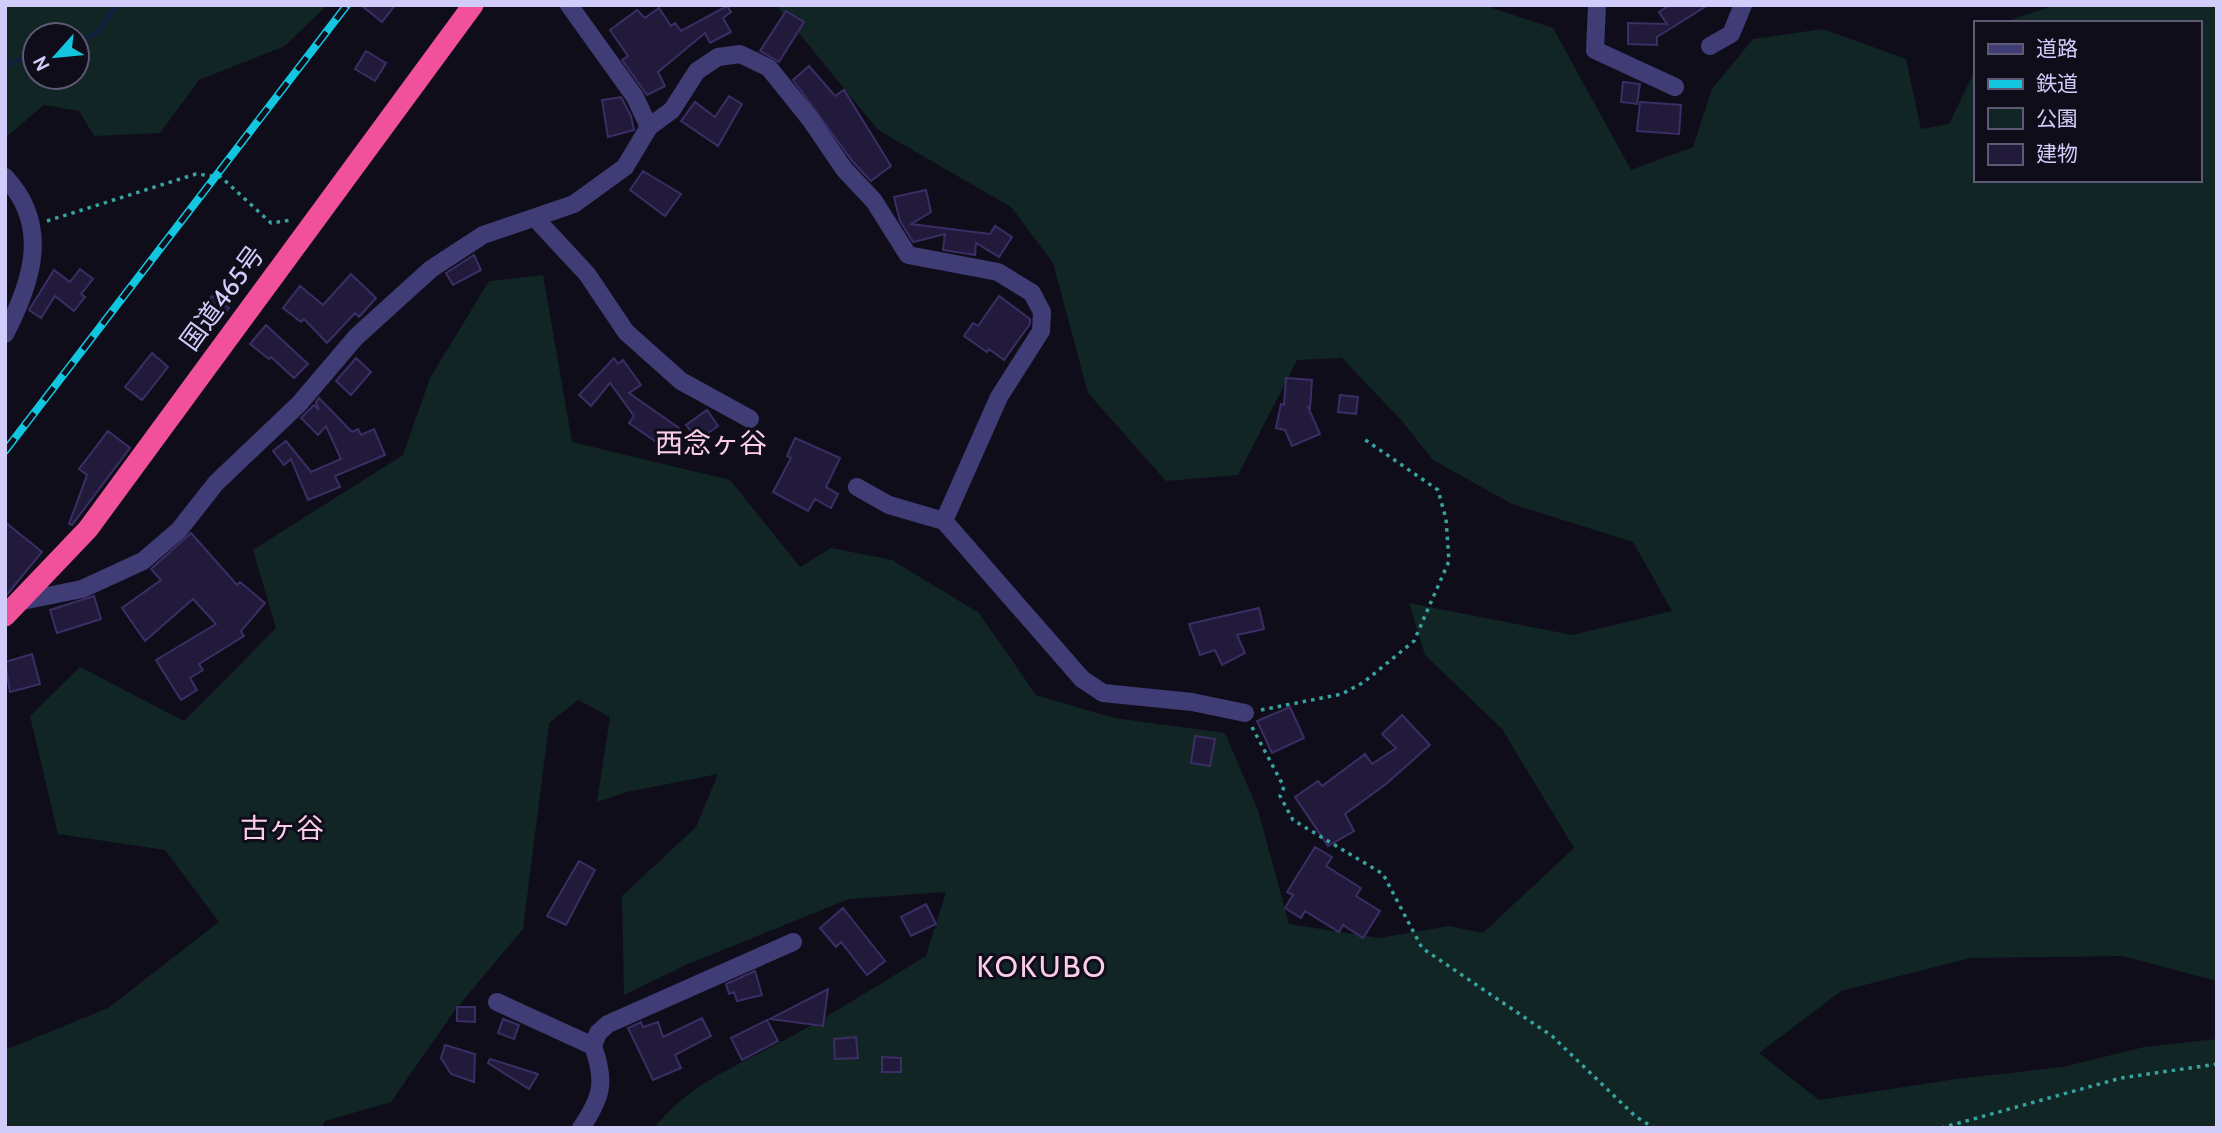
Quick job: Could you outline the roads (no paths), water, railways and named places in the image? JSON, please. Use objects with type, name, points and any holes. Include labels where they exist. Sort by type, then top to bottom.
[{"type":"highway","name":"国道465号","points":[[5,616],[88,529],[473,5]]},
{"type":"street","points":[[569,5],[635,97],[649,127]]},
{"type":"street","points":[[1597,5],[1595,50],[1675,87]]},
{"type":"street","points":[[1710,46],[1731,34],[1743,5]]},
{"type":"street","points":[[22,601],[82,589],[143,561],[179,530],[216,483],[299,404],[356,337],[430,270],[484,235],[574,204],[625,167],[649,127],[672,110],[697,71],[718,57],[740,54],[769,68],[810,119],[844,169],[874,201],[908,254],[998,272],[1032,293],[1042,312],[1041,331],[999,397],[944,521]]},
{"type":"street","points":[[5,177],[18,191],[33,226],[31,279],[5,334]]},
{"type":"street","points":[[535,218],[587,274],[626,332],[681,381],[750,419]]},
{"type":"street","points":[[856,488],[889,505],[944,521],[1082,679],[1103,693],[1192,702],[1245,713]]},
{"type":"street","points":[[581,1128],[601,1093],[601,1068],[593,1046],[598,1033],[608,1024],[793,942]]},
{"type":"street","points":[[497,1002],[593,1046]]},
{"type":"waterway","points":[[91,36],[99,31],[116,5]]},
{"type":"waterway","points":[[5,66],[21,59]]},
{"type":"railway","points":[[5,451],[347,5]]},
{"type":"district","name":"西念ヶ谷","points":[[711,443]]},
{"type":"district","name":"古ヶ谷","points":[[282,828]]},
{"type":"district","name":"KOKUBO","points":[[1042,966]]}]
